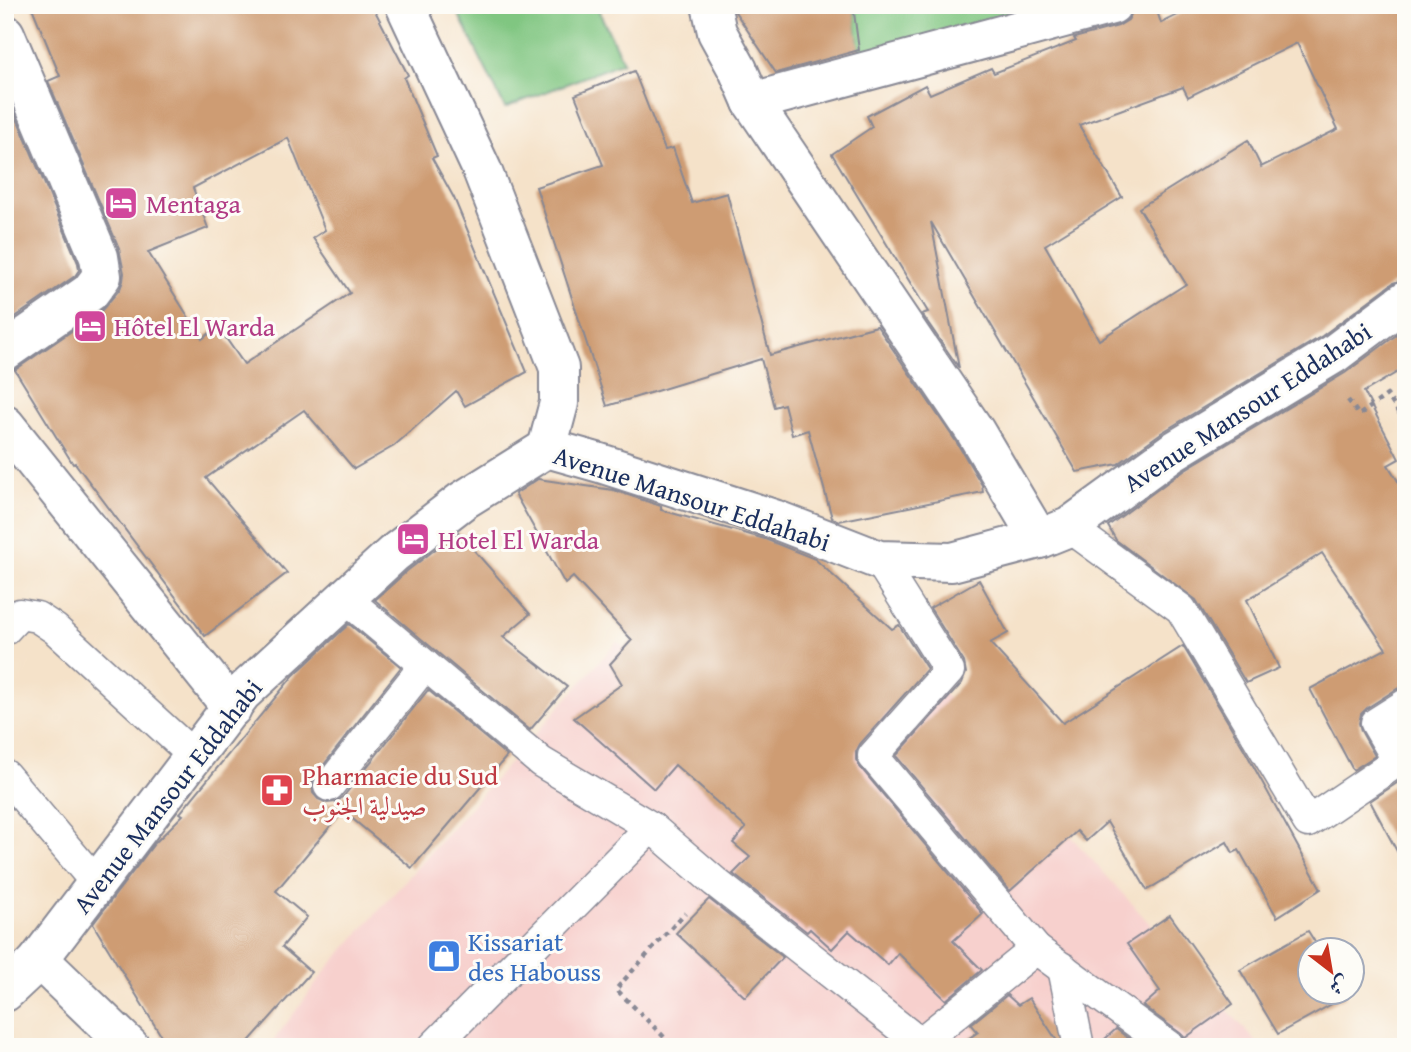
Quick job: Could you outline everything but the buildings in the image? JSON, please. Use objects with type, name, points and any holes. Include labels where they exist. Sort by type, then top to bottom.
[{"type":"street","points":[[405,5],[482,170],[559,368],[559,403],[547,448]]},
{"type":"street","points":[[711,5],[717,32],[752,103],[975,431],[1054,533]]},
{"type":"street","points":[[752,103],[1112,5]]},
{"type":"street","points":[[5,34],[99,257],[102,275],[90,292],[5,351]]},
{"type":"street","name":"Avenue Mansour Eddahabi","points":[[5,992],[36,962],[243,694],[393,554],[462,501],[547,448],[774,519],[879,560],[953,562],[1054,533],[1172,452],[1334,354],[1406,300]]},
{"type":"street","points":[[5,425],[232,708]]},
{"type":"street","points":[[36,962],[46,966],[130,1047]]},
{"type":"lane","points":[[1054,533],[1181,609],[1308,822],[1398,761],[1376,723],[1406,704]]},
{"type":"lane","points":[[879,560],[949,670],[873,756],[1037,949],[1170,1047]]},
{"type":"lane","points":[[345,598],[541,762],[650,827],[917,1045],[1037,949]]},
{"type":"lane","points":[[5,630],[20,614],[37,617],[55,629],[195,757]]},
{"type":"lane","points":[[329,786],[425,665]]},
{"type":"lane","points":[[5,775],[97,884]]},
{"type":"lane","points":[[432,1047],[650,827]]},
{"type":"lane","points":[[1062,968],[1079,1047]]},
{"type":"path","points":[[1320,363],[1359,415],[1387,395],[1406,424]]},
{"type":"path","points":[[664,1037],[616,989],[674,925]]},
{"type":"shaded area","points":[[764,570],[897,718],[935,682],[965,719],[1261,1047],[269,1047],[326,970],[617,642],[657,670]]},
{"type":"green space","points":[[454,5],[596,5],[623,62],[505,108]]},
{"type":"green space","points":[[853,5],[1063,5],[860,57]]},
{"type":"place","name":"Mentaga","points":[[121,203]]},
{"type":"place","name":"Hôtel El Warda","points":[[90,326]]},
{"type":"place","name":"Hotel El Warda","points":[[413,539]]},
{"type":"place","name":"Pharmacie du Sud صيدلية الجنوب","points":[[277,790]]},
{"type":"place","name":"Kissariat des Habouss","points":[[444,956]]}]
